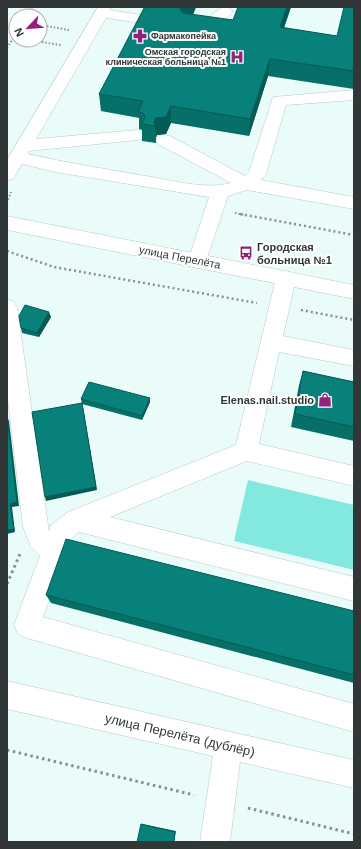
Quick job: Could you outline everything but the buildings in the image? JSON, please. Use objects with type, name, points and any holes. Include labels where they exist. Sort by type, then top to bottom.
[{"type":"main road","points":[[7,175],[103,10],[147,20]]},
{"type":"main road","points":[[188,26],[198,26],[214,22],[226,11]]},
{"type":"main road","points":[[21,151],[55,166],[195,190],[220,192],[247,184],[257,174],[279,101],[354,95]]},
{"type":"main road","points":[[21,151],[137,135]]},
{"type":"main road","points":[[164,140],[247,184],[354,203]]},
{"type":"main road","points":[[197,261],[220,192]]},
{"type":"main road","name":"улица Перелёта","points":[[7,223],[354,292]]},
{"type":"main road","points":[[246,452],[286,278]]},
{"type":"main road","points":[[7,307],[35,527],[46,546]]},
{"type":"main road","points":[[272,342],[354,358]]},
{"type":"main road","points":[[354,476],[246,452],[76,520],[46,546],[26,625],[354,718]]},
{"type":"main road","points":[[76,520],[354,589]]},
{"type":"main road","name":"улица Перелёта (дублёр)","points":[[7,695],[354,774]]},
{"type":"main road","points":[[215,842],[228,746]]},
{"type":"path","points":[[48,26],[90,33]]},
{"type":"path","points":[[48,43],[81,48]]},
{"type":"path","points":[[7,250],[54,267],[354,320]]},
{"type":"path","points":[[7,584],[19,555],[46,546]]},
{"type":"path","points":[[7,750],[354,834]]},
{"type":"shaded area","points":[[248,480],[354,505],[354,570],[234,541]]},
{"type":"place","name":"Фармакопейка","points":[[140,36]]},
{"type":"place","name":"Омская городская клиническая больница №1","points":[[237,57]]},
{"type":"place","name":"Городская больница №1","points":[[246,253]]},
{"type":"place","name":"Elenas.nail.studio","points":[[325,400]]}]
